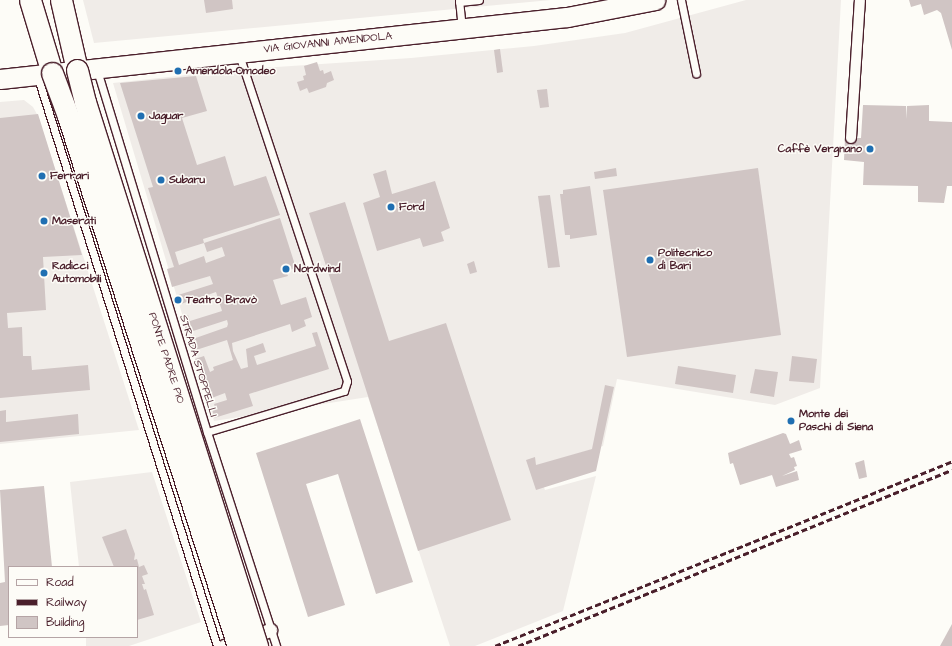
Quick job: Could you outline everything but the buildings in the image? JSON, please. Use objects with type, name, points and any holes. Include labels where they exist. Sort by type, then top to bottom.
[{"type":"main road","name":"PONTE PADRE PIO","points":[[30,0],[44,74],[68,116],[238,646]]},
{"type":"main road","name":"PONTE PADRE PIO","points":[[61,0],[87,69],[85,102],[264,638]]},
{"type":"main road","name":"VIA GIOVANNI AMENDOLA","points":[[0,79],[567,17],[625,8],[655,0]]},
{"type":"street","points":[[851,138],[860,0]]},
{"type":"street","points":[[224,646],[264,638]]},
{"type":"lane","points":[[462,28],[459,1],[479,0]]},
{"type":"lane","points":[[681,0],[696,73]]},
{"type":"lane","points":[[207,432],[344,392],[347,381],[239,53]]},
{"type":"lane","name":"STRADA STOPPELLI","points":[[87,69],[207,432],[264,638],[276,646]]},
{"type":"lane","points":[[44,74],[217,646]]},
{"type":"shaded area","points":[[83,0],[551,0],[94,43]]},
{"type":"shaded area","points":[[746,0],[841,0],[820,388],[775,405],[617,379],[603,446],[536,466],[545,490],[596,476],[563,611],[475,646],[450,646],[368,397],[214,421],[113,83],[233,70],[411,58],[534,46],[625,33]]},
{"type":"shaded area","name":"Radicci Automobili","points":[[24,100],[33,107],[38,116],[139,430],[0,444],[0,102]]},
{"type":"shaded area","points":[[152,472],[201,622],[129,646],[86,646],[86,638],[138,638],[138,566],[79,566],[70,482]]},
{"type":"railway","points":[[495,646],[952,461]]},
{"type":"railway","points":[[518,646],[952,470]]},
{"type":"place","name":"Amendola-Omodeo","points":[[178,71]]},
{"type":"place","name":"Jaguar","points":[[141,116]]},
{"type":"place","name":"Caffè Vergnano","points":[[870,149]]},
{"type":"place","name":"Ferrari","points":[[42,176]]},
{"type":"place","name":"Subaru","points":[[161,180]]},
{"type":"place","name":"Ford","points":[[391,207]]},
{"type":"place","name":"Maserati","points":[[44,221]]},
{"type":"place","name":"Politecnico di Bari","points":[[650,260]]},
{"type":"place","name":"Nordwind","points":[[286,269]]},
{"type":"place","name":"Radicci Automobili","points":[[44,273]]},
{"type":"place","name":"Teatro Bravò","points":[[178,300]]},
{"type":"place","name":"Monte dei Paschi di Siena","points":[[791,421]]}]
